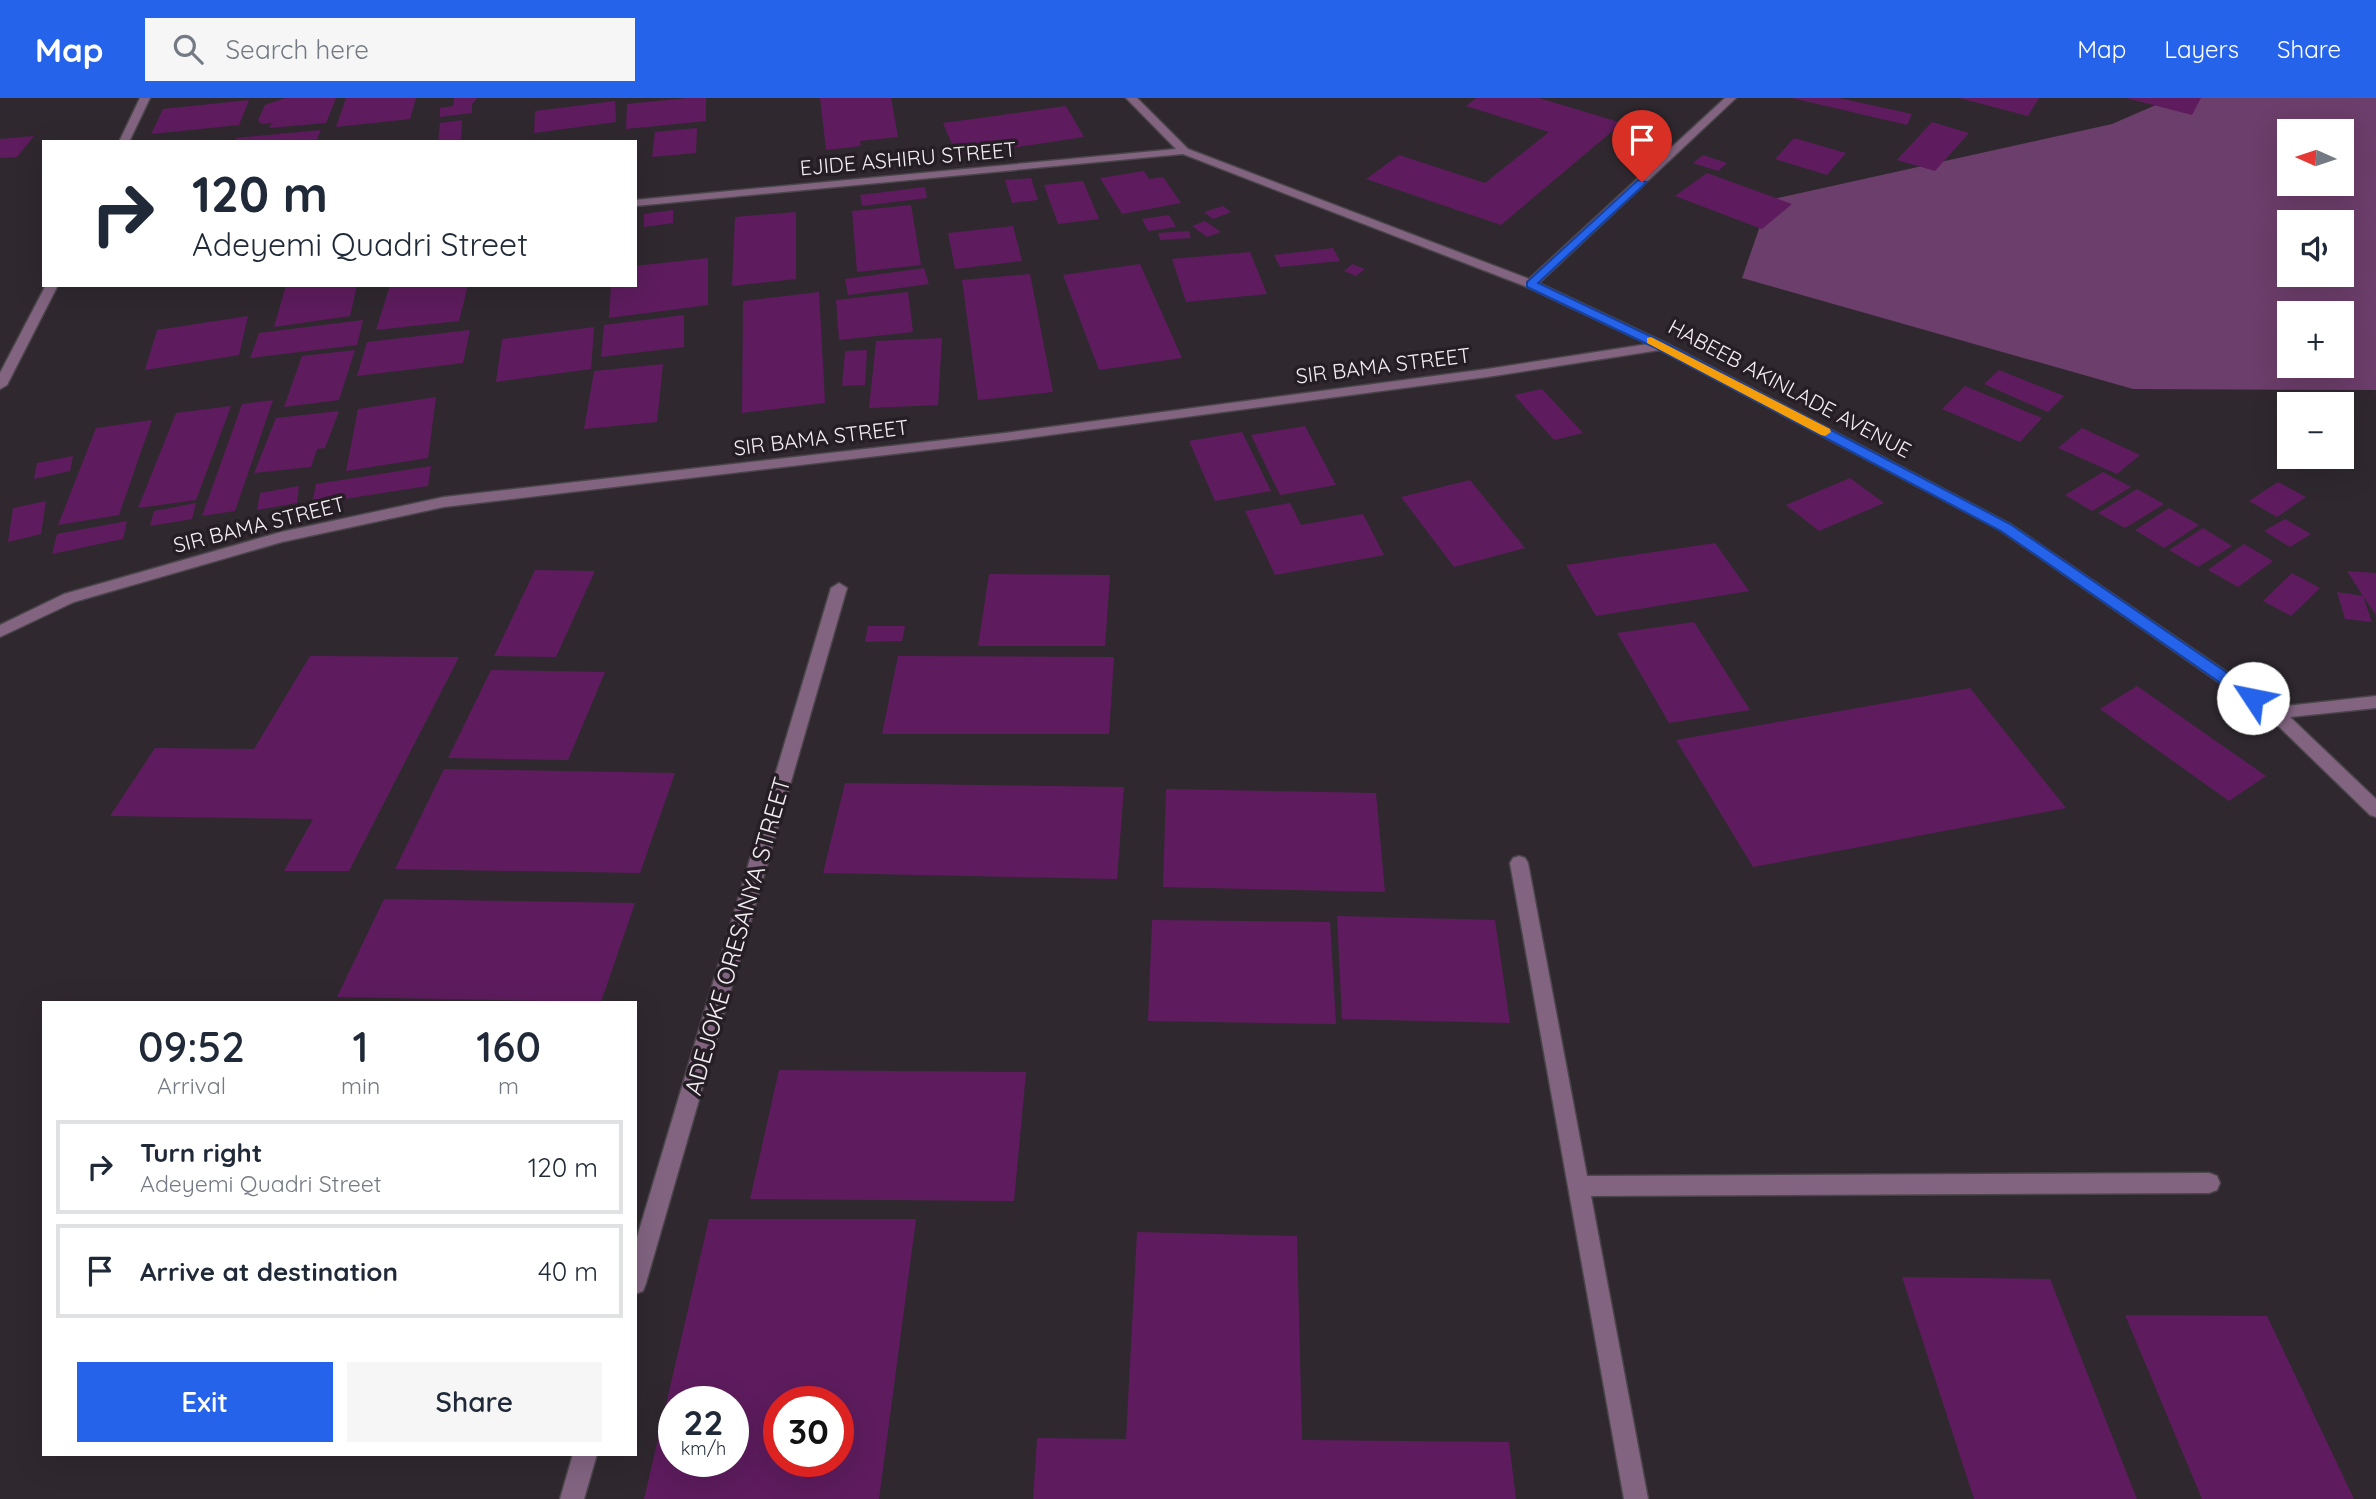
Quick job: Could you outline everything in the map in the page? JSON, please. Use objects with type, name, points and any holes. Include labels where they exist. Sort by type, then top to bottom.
[{"type":"street","points":[[125,140],[145,98]]},
{"type":"street","name":"HABEEB AKINLADE AVENUE","points":[[1131,98],[1184,151],[1531,284],[1662,346],[2005,527],[2275,713],[2376,810]]},
{"type":"street","points":[[1531,284],[1731,98]]},
{"type":"street","name":"EJIDE ASHIRU STREET","points":[[637,203],[1184,151]]},
{"type":"street","points":[[0,385],[51,287]]},
{"type":"street","name":"SIR BAMA STREET","points":[[0,632],[69,598],[281,537],[444,502],[1004,437],[1487,373],[1662,346]]},
{"type":"street","name":"ADEJOKE ORESANYA STREET","points":[[637,1276],[839,588]]},
{"type":"street","points":[[2275,713],[2376,702]]},
{"type":"street","points":[[1519,863],[1636,1499]]},
{"type":"street","points":[[1578,1186],[2210,1183]]},
{"type":"street","points":[[572,1499],[584,1456]]},
{"type":"shaded area","points":[[2172,98],[2376,98],[2376,390],[2133,389],[1742,278],[1769,200],[2112,124]]},
{"type":"building","points":[[285,98],[336,98],[326,123],[269,128],[272,123],[261,124],[258,120],[265,105]]},
{"type":"building","points":[[346,98],[416,98],[410,119],[336,127]]},
{"type":"building","points":[[454,98],[477,98],[472,104],[472,113],[440,117],[440,108],[453,106]]},
{"type":"building","points":[[706,98],[706,121],[626,129],[627,104]]},
{"type":"building","points":[[820,98],[891,98],[898,137],[860,141],[861,146],[826,150]]},
{"type":"building","points":[[1476,98],[1539,98],[1622,123],[1501,225],[1366,179],[1399,155],[1485,183],[1549,132],[1466,106]]},
{"type":"building","points":[[1792,98],[1839,98],[1912,114],[1907,125]]},
{"type":"building","points":[[1959,98],[2039,98],[2028,116]]},
{"type":"building","points":[[2126,98],[2201,98],[2192,115]]},
{"type":"building","points":[[249,100],[239,125],[151,134],[163,109]]},
{"type":"building","points":[[615,101],[616,122],[534,133],[535,111]]},
{"type":"building","points":[[1066,106],[1084,137],[957,156],[943,123]]},
{"type":"building","points":[[462,120],[461,140],[438,140],[440,123]]},
{"type":"building","points":[[1932,122],[1969,133],[1935,171],[1897,160]]},
{"type":"building","points":[[697,128],[696,153],[652,157],[655,132]]},
{"type":"building","points":[[321,130],[317,140],[235,140]]},
{"type":"building","points":[[34,136],[17,157],[0,158],[0,139]]},
{"type":"building","points":[[1794,138],[1846,153],[1827,175],[1775,159]]},
{"type":"building","points":[[1703,155],[1727,163],[1718,171],[1693,163]]},
{"type":"building","points":[[1144,171],[1149,179],[1163,177],[1181,203],[1122,214],[1100,178]]},
{"type":"building","points":[[1707,173],[1792,204],[1762,229],[1675,196]]},
{"type":"building","points":[[1031,178],[1038,200],[1012,203],[1005,180]]},
{"type":"building","points":[[1083,181],[1099,219],[1058,224],[1044,185]]},
{"type":"building","points":[[925,187],[927,198],[862,206],[860,195]]},
{"type":"building","points":[[911,205],[921,265],[857,272],[852,211]]},
{"type":"building","points":[[1223,206],[1231,212],[1213,219],[1204,212]]},
{"type":"building","points":[[673,210],[673,223],[644,227],[644,214]]},
{"type":"building","points":[[796,212],[796,279],[732,286],[735,217]]},
{"type":"building","points":[[1169,215],[1176,227],[1148,231],[1142,219]]},
{"type":"building","points":[[1205,221],[1221,232],[1207,237],[1192,226]]},
{"type":"building","points":[[1013,226],[1022,261],[955,269],[948,233]]},
{"type":"building","points":[[1189,231],[1191,238],[1160,240],[1158,233]]},
{"type":"building","points":[[1333,248],[1340,261],[1280,267],[1274,255]]},
{"type":"building","points":[[1250,252],[1267,294],[1186,302],[1172,259]]},
{"type":"building","points":[[708,258],[708,305],[609,318],[611,287],[637,287],[637,266]]},
{"type":"building","points":[[1140,264],[1182,358],[1099,370],[1063,275]]},
{"type":"building","points":[[1352,264],[1365,269],[1356,276],[1344,271]]},
{"type":"building","points":[[924,268],[929,284],[848,295],[845,279]]},
{"type":"building","points":[[1030,274],[1053,392],[978,400],[962,280]]},
{"type":"building","points":[[285,287],[357,287],[350,316],[274,327]]},
{"type":"building","points":[[389,287],[468,287],[459,321],[376,330]]},
{"type":"building","points":[[819,292],[825,403],[742,413],[743,301]]},
{"type":"building","points":[[908,292],[913,332],[839,340],[836,300]]},
{"type":"building","points":[[684,315],[684,347],[601,357],[604,325]]},
{"type":"building","points":[[248,316],[239,355],[145,370],[157,330]]},
{"type":"building","points":[[363,320],[357,345],[250,358],[259,333]]},
{"type":"building","points":[[594,327],[591,369],[496,382],[502,339]]},
{"type":"building","points":[[470,330],[463,363],[357,376],[367,342]]},
{"type":"building","points":[[942,338],[938,405],[869,408],[876,341]]},
{"type":"building","points":[[355,350],[339,400],[284,407],[302,356]]},
{"type":"building","points":[[867,350],[865,385],[842,386],[845,351]]},
{"type":"building","points":[[663,364],[657,422],[584,429],[594,371]]},
{"type":"building","points":[[1999,370],[2064,396],[2048,412],[1984,384]]},
{"type":"building","points":[[1965,386],[2042,418],[2020,442],[1942,409]]},
{"type":"building","points":[[1542,389],[1583,433],[1554,440],[1514,395]]},
{"type":"building","points":[[436,397],[428,458],[346,471],[358,409]]},
{"type":"building","points":[[273,400],[235,511],[202,516],[242,404]]},
{"type":"building","points":[[231,406],[196,500],[138,508],[176,413]]},
{"type":"building","points":[[339,411],[325,448],[317,449],[311,467],[254,473],[276,418]]},
{"type":"building","points":[[152,420],[119,515],[58,525],[96,428]]},
{"type":"building","points":[[1305,426],[1336,485],[1280,495],[1251,435]]},
{"type":"building","points":[[2082,428],[2140,455],[2117,474],[2058,448]]},
{"type":"building","points":[[1242,432],[1271,491],[1215,501],[1189,441]]},
{"type":"building","points":[[73,456],[70,471],[34,479],[37,463]]},
{"type":"building","points":[[431,466],[428,486],[312,504],[316,484]]},
{"type":"building","points":[[2103,472],[2131,487],[2092,511],[2065,495]]},
{"type":"building","points":[[1850,478],[1884,503],[1819,531],[1786,505]]},
{"type":"building","points":[[1470,480],[1525,548],[1454,567],[1401,497]]},
{"type":"building","points":[[2278,482],[2306,497],[2277,517],[2249,501]]},
{"type":"building","points":[[299,486],[297,503],[257,510],[260,493]]},
{"type":"building","points":[[2137,489],[2164,504],[2125,528],[2098,513]]},
{"type":"building","points":[[46,501],[41,534],[8,542],[13,508]]},
{"type":"building","points":[[196,503],[192,519],[150,526],[154,511]]},
{"type":"building","points":[[1290,503],[1301,525],[1363,514],[1384,555],[1275,575],[1245,511]]},
{"type":"building","points":[[2169,508],[2199,525],[2164,548],[2135,530]]},
{"type":"building","points":[[2285,519],[2311,534],[2290,547],[2264,531]]},
{"type":"building","points":[[127,521],[123,539],[52,554],[57,534]]},
{"type":"building","points":[[2203,528],[2232,546],[2198,567],[2169,550]]},
{"type":"building","points":[[1715,543],[1749,591],[1596,616],[1566,565]]},
{"type":"building","points":[[2244,544],[2273,561],[2238,587],[2208,570]]},
{"type":"building","points":[[535,570],[595,571],[556,657],[494,656]]},
{"type":"building","points":[[2347,571],[2376,573],[2376,615],[2363,596]]},
{"type":"building","points":[[2292,573],[2320,588],[2291,616],[2263,601]]},
{"type":"building","points":[[989,574],[1110,575],[1105,646],[978,646]]},
{"type":"building","points":[[2337,592],[2363,596],[2372,622],[2345,619]]},
{"type":"building","points":[[1694,622],[1750,710],[1669,723],[1617,633]]},
{"type":"building","points":[[868,626],[905,626],[902,641],[865,642]]},
{"type":"building","points":[[310,656],[459,657],[349,871],[284,871],[313,819],[110,816],[155,748],[254,749]]},
{"type":"building","points":[[898,656],[1114,657],[1109,734],[882,734]]},
{"type":"building","points":[[491,670],[605,672],[568,760],[448,758]]},
{"type":"building","points":[[2137,686],[2266,776],[2229,801],[2100,709]]},
{"type":"building","points":[[1970,688],[2066,808],[1753,867],[1676,740]]},
{"type":"building","points":[[444,769],[675,773],[640,873],[395,869]]},
{"type":"building","points":[[845,783],[1124,787],[1117,879],[823,873]]},
{"type":"building","points":[[1166,789],[1376,793],[1385,892],[1163,887]]},
{"type":"building","points":[[384,899],[635,903],[601,1001],[337,997]]},
{"type":"building","points":[[1337,916],[1495,920],[1510,1023],[1342,1019]]},
{"type":"building","points":[[1152,920],[1330,922],[1336,1024],[1148,1021]]},
{"type":"building","points":[[779,1070],[1026,1072],[1014,1201],[750,1199]]},
{"type":"building","points":[[709,1219],[916,1219],[879,1499],[644,1499],[658,1439],[658,1477],[749,1477],[749,1386],[670,1386]]},
{"type":"building","points":[[1137,1232],[1297,1236],[1302,1440],[1509,1442],[1516,1499],[1033,1499],[1037,1438],[1126,1439]]},
{"type":"building","points":[[1902,1277],[2050,1279],[2137,1499],[1974,1499]]},
{"type":"building","points":[[2125,1315],[2267,1316],[2354,1499],[2202,1499]]},
{"type":"slow traffic","points":[[1651,341],[1825,432]]},
{"type":"route","points":[[1642,182],[1531,284],[1662,346],[2005,527],[2253,698]]}]
